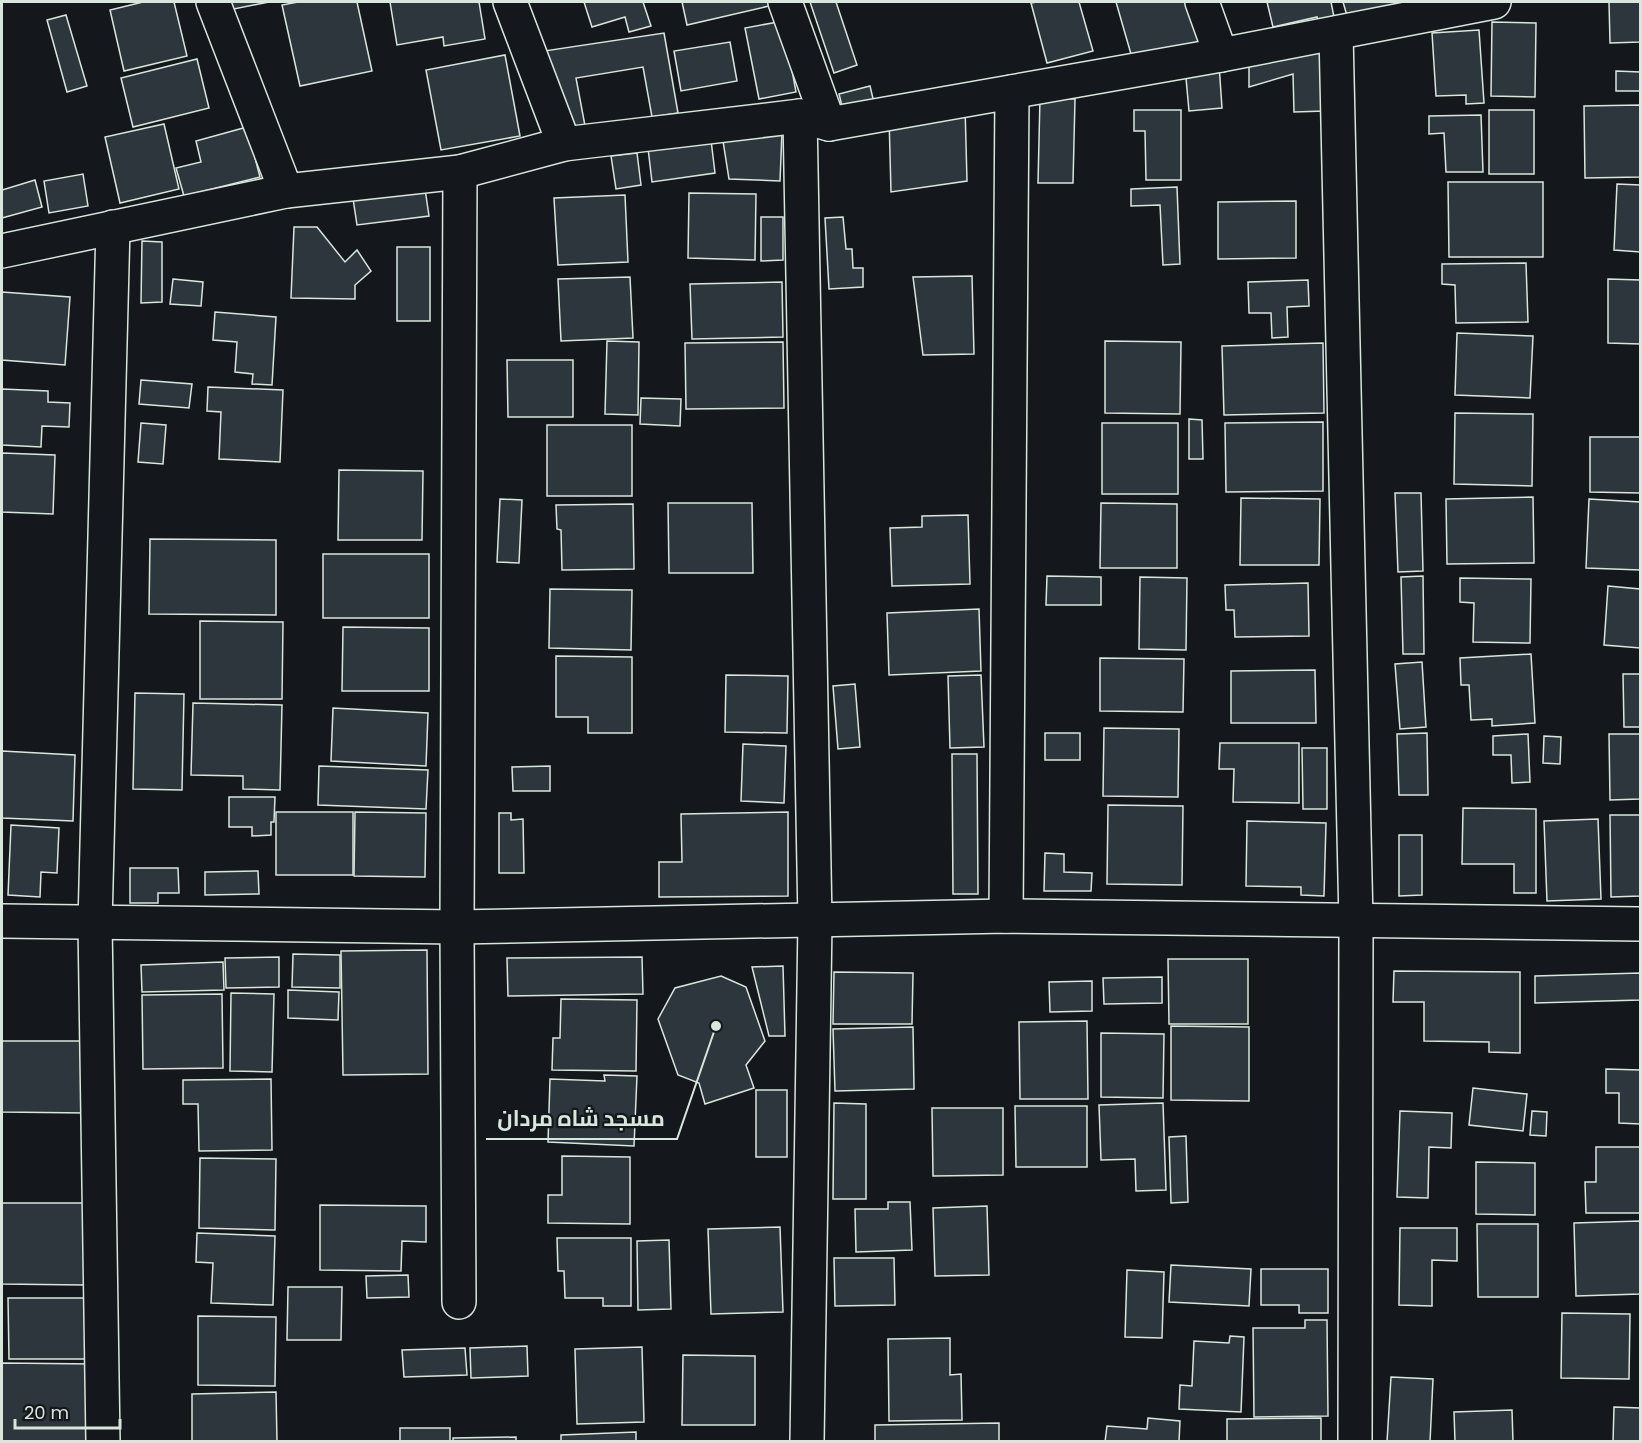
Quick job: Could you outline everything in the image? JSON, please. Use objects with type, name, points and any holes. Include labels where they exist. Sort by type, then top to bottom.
[{"type":"street","points":[[213,2],[286,191]]},
{"type":"street","points":[[510,2],[564,144]]},
{"type":"street","points":[[785,2],[815,120],[815,921],[807,1442]]},
{"type":"street","points":[[1202,2],[1221,55]]},
{"type":"street","points":[[2,251],[286,191],[460,172],[564,144],[815,120],[1012,92],[1336,33],[1476,3]]},
{"type":"street","points":[[1336,33],[1356,922],[1355,1442]]},
{"type":"street","points":[[1006,916],[1012,92]]},
{"type":"street","points":[[459,1302],[457,927],[460,172]]},
{"type":"street","points":[[103,1442],[95,923],[113,227]]},
{"type":"street","points":[[2,921],[457,927],[1006,916],[1641,924]]},
{"type":"building","points":[[143,2],[174,2],[187,56],[124,71],[110,10]]},
{"type":"building","points":[[226,2],[269,2],[229,10]]},
{"type":"building","points":[[298,2],[357,2],[372,71],[300,86],[282,5]]},
{"type":"building","points":[[390,2],[479,2],[485,39],[444,46],[443,37],[397,45]]},
{"type":"building","points":[[584,2],[643,2],[651,26],[629,32],[625,17],[592,27]]},
{"type":"building","points":[[682,2],[768,2],[769,6],[687,25]]},
{"type":"building","points":[[810,2],[836,2],[857,65],[834,73]]},
{"type":"building","points":[[1079,2],[1093,51],[1047,63],[1031,3]]},
{"type":"building","points":[[1116,2],[1193,2],[1204,41],[1133,61]]},
{"type":"building","points":[[1267,2],[1331,2],[1335,22],[1320,26],[1317,17],[1273,27]]},
{"type":"building","points":[[1343,2],[1408,2],[1348,19]]},
{"type":"building","points":[[1609,2],[1640,2],[1640,42],[1610,43]]},
{"type":"building","points":[[66,15],[87,86],[67,92],[47,20]]},
{"type":"building","points":[[783,21],[796,92],[759,99],[745,28]]},
{"type":"building","points":[[1492,22],[1536,23],[1535,97],[1491,96]]},
{"type":"building","points":[[1479,30],[1484,103],[1466,104],[1466,95],[1436,96],[1432,33]]},
{"type":"building","points":[[664,33],[678,113],[652,117],[643,67],[576,78],[586,131],[566,135],[544,51]]},
{"type":"building","points":[[730,42],[737,81],[681,91],[674,51]]},
{"type":"building","points":[[1322,46],[1325,111],[1294,112],[1293,74],[1249,87],[1249,66]]},
{"type":"building","points":[[505,55],[520,136],[441,150],[426,70]]},
{"type":"building","points":[[197,59],[209,108],[133,127],[121,78]]},
{"type":"building","points":[[1219,64],[1222,108],[1189,111],[1185,67]]},
{"type":"building","points":[[1616,71],[1640,72],[1640,91],[1616,91]]},
{"type":"building","points":[[870,86],[875,107],[844,114],[839,94]]},
{"type":"building","points":[[1040,98],[1075,99],[1073,183],[1038,183]]},
{"type":"building","points":[[1640,105],[1640,177],[1585,178],[1584,106]]},
{"type":"building","points":[[965,106],[967,181],[891,192],[889,117]]},
{"type":"building","points":[[1134,110],[1181,110],[1181,180],[1146,180],[1145,131],[1134,131]]},
{"type":"building","points":[[1489,110],[1534,110],[1534,174],[1489,174]]},
{"type":"building","points":[[1481,115],[1483,172],[1446,172],[1444,133],[1429,134],[1429,116]]},
{"type":"building","points":[[164,124],[179,189],[120,203],[105,137]]},
{"type":"building","points":[[247,127],[260,177],[184,196],[176,168],[201,162],[196,141]]},
{"type":"building","points":[[782,132],[780,181],[729,179],[723,141]]},
{"type":"building","points":[[711,140],[715,173],[652,182],[648,148]]},
{"type":"building","points":[[637,153],[641,185],[616,189],[611,156]]},
{"type":"building","points":[[83,174],[88,206],[49,213],[44,181]]},
{"type":"building","points":[[35,180],[42,207],[2,218],[2,190]]},
{"type":"building","points":[[424,182],[429,216],[357,225],[352,192]]},
{"type":"building","points":[[1448,182],[1543,182],[1543,257],[1449,257]]},
{"type":"building","points":[[1617,184],[1640,185],[1640,252],[1614,250]]},
{"type":"building","points":[[1177,187],[1180,264],[1163,265],[1160,205],[1131,206],[1131,189]]},
{"type":"building","points":[[689,193],[756,194],[755,260],[688,258]]},
{"type":"building","points":[[625,195],[628,262],[558,265],[554,198]]},
{"type":"building","points":[[1296,201],[1296,258],[1218,259],[1218,202]]},
{"type":"building","points":[[761,217],[783,217],[783,260],[761,261]]},
{"type":"building","points":[[843,217],[846,249],[852,249],[853,268],[863,268],[863,287],[829,289],[825,218]]},
{"type":"building","points":[[294,227],[317,227],[345,262],[357,250],[371,271],[355,285],[355,299],[291,298]]},
{"type":"building","points":[[142,241],[162,242],[162,302],[141,303]]},
{"type":"building","points":[[397,247],[430,247],[430,321],[397,321]]},
{"type":"building","points":[[1526,263],[1528,322],[1456,323],[1455,285],[1442,284],[1442,264]]},
{"type":"building","points":[[972,276],[974,354],[923,355],[913,277]]},
{"type":"building","points":[[630,277],[633,338],[561,341],[558,279]]},
{"type":"building","points":[[173,279],[203,282],[201,306],[170,304]]},
{"type":"building","points":[[1608,279],[1640,280],[1640,344],[1608,343]]},
{"type":"building","points":[[1308,280],[1309,306],[1287,307],[1288,337],[1272,338],[1271,313],[1249,313],[1248,282]]},
{"type":"building","points":[[782,282],[783,337],[692,339],[690,284]]},
{"type":"building","points":[[2,292],[70,297],[65,365],[2,360]]},
{"type":"building","points":[[215,312],[276,317],[272,385],[252,384],[253,374],[235,372],[237,342],[213,340]]},
{"type":"building","points":[[1457,333],[1533,336],[1530,398],[1455,395]]},
{"type":"building","points":[[607,341],[639,342],[638,415],[605,414]]},
{"type":"building","points":[[1105,341],[1181,342],[1180,414],[1105,413]]},
{"type":"building","points":[[783,342],[784,408],[686,409],[685,343]]},
{"type":"building","points":[[1323,343],[1324,413],[1224,415],[1222,346]]},
{"type":"building","points":[[507,360],[573,360],[573,417],[508,417]]},
{"type":"building","points":[[141,380],[192,384],[189,408],[139,404]]},
{"type":"building","points":[[208,387],[283,390],[280,462],[219,459],[221,412],[207,411]]},
{"type":"building","points":[[2,389],[48,391],[48,402],[70,403],[69,427],[42,426],[41,447],[2,445]]},
{"type":"building","points":[[641,398],[681,399],[680,426],[640,424]]},
{"type":"building","points":[[1455,413],[1533,414],[1532,486],[1454,484]]},
{"type":"building","points":[[1189,419],[1202,420],[1203,459],[1189,459]]},
{"type":"building","points":[[1323,422],[1323,491],[1226,492],[1225,423]]},
{"type":"building","points":[[141,423],[166,425],[163,464],[138,462]]},
{"type":"building","points":[[1102,423],[1178,423],[1178,494],[1102,494]]},
{"type":"building","points":[[547,425],[632,425],[632,496],[547,496]]},
{"type":"building","points":[[1590,437],[1640,437],[1640,493],[1590,492]]},
{"type":"building","points":[[2,453],[55,455],[53,514],[2,512]]},
{"type":"building","points":[[339,470],[423,471],[422,540],[338,540]]},
{"type":"building","points":[[1395,493],[1421,493],[1423,571],[1398,572]]},
{"type":"building","points":[[1533,497],[1534,563],[1447,564],[1446,499]]},
{"type":"building","points":[[1241,498],[1320,499],[1319,565],[1240,565]]},
{"type":"building","points":[[500,499],[522,500],[519,563],[497,562]]},
{"type":"building","points":[[1589,499],[1640,502],[1640,570],[1586,568]]},
{"type":"building","points":[[668,503],[752,503],[753,573],[669,573]]},
{"type":"building","points":[[1101,503],[1177,504],[1177,568],[1100,568]]},
{"type":"building","points":[[633,504],[634,569],[562,570],[561,530],[557,529],[556,505]]},
{"type":"building","points":[[968,515],[970,584],[892,586],[890,528],[922,527],[922,516]]},
{"type":"building","points":[[150,539],[276,540],[276,615],[149,614]]},
{"type":"building","points":[[323,554],[429,554],[429,618],[323,618]]},
{"type":"building","points":[[1047,576],[1101,577],[1101,605],[1046,605]]},
{"type":"building","points":[[1423,576],[1424,654],[1403,654],[1401,577]]},
{"type":"building","points":[[1140,577],[1187,578],[1186,650],[1139,649]]},
{"type":"building","points":[[1460,578],[1531,579],[1530,643],[1473,642],[1474,603],[1460,602]]},
{"type":"building","points":[[1308,583],[1309,636],[1235,637],[1234,610],[1226,610],[1225,585]]},
{"type":"building","points":[[1608,586],[1640,589],[1640,648],[1604,645]]},
{"type":"building","points":[[550,589],[632,590],[631,650],[549,648]]},
{"type":"building","points":[[979,609],[981,671],[889,675],[887,613]]},
{"type":"building","points":[[200,621],[283,622],[282,699],[200,699]]},
{"type":"building","points":[[343,627],[429,628],[429,691],[342,691]]},
{"type":"building","points":[[1531,654],[1535,723],[1492,726],[1492,719],[1471,720],[1469,685],[1461,685],[1460,658]]},
{"type":"building","points":[[556,656],[632,657],[632,733],[588,733],[588,717],[556,717]]},
{"type":"building","points":[[1100,658],[1184,659],[1183,712],[1100,711]]},
{"type":"building","points":[[1422,662],[1426,727],[1400,729],[1395,664]]},
{"type":"building","points":[[1315,670],[1316,723],[1231,723],[1231,671]]},
{"type":"building","points":[[1623,674],[1640,674],[1640,727],[1624,727]]},
{"type":"building","points":[[726,675],[788,676],[787,733],[725,732]]},
{"type":"building","points":[[981,675],[984,747],[950,748],[948,676]]},
{"type":"building","points":[[855,684],[860,747],[838,749],[833,686]]},
{"type":"building","points":[[135,693],[184,694],[182,790],[133,789]]},
{"type":"building","points":[[193,703],[282,705],[280,790],[243,789],[243,776],[191,775]]},
{"type":"building","points":[[333,708],[428,713],[426,766],[331,761]]},
{"type":"building","points":[[1104,728],[1179,729],[1178,797],[1103,796]]},
{"type":"building","points":[[1045,733],[1080,733],[1080,760],[1045,760]]},
{"type":"building","points":[[1427,733],[1428,795],[1399,795],[1397,734]]},
{"type":"building","points":[[1528,734],[1530,782],[1512,783],[1511,755],[1493,755],[1493,736]]},
{"type":"building","points":[[1609,734],[1640,734],[1640,799],[1610,800]]},
{"type":"building","points":[[1544,736],[1561,737],[1560,764],[1543,763]]},
{"type":"building","points":[[1220,743],[1299,743],[1299,803],[1233,802],[1234,769],[1219,769]]},
{"type":"building","points":[[743,744],[786,746],[784,803],[741,801]]},
{"type":"building","points":[[1302,748],[1327,748],[1327,809],[1303,809]]},
{"type":"building","points":[[2,751],[75,755],[73,821],[2,818]]},
{"type":"building","points":[[952,754],[977,754],[978,894],[953,894]]},
{"type":"building","points":[[319,766],[428,770],[426,809],[318,805]]},
{"type":"building","points":[[550,766],[550,791],[513,791],[512,767]]},
{"type":"building","points":[[229,797],[275,797],[271,835],[252,836],[252,827],[229,827]]},
{"type":"building","points":[[1108,805],[1183,806],[1182,885],[1107,884]]},
{"type":"building","points":[[1463,808],[1536,809],[1536,893],[1514,893],[1514,864],[1462,864]]},
{"type":"building","points":[[276,812],[353,812],[353,875],[276,875]]},
{"type":"building","points":[[355,812],[426,813],[425,877],[354,876]]},
{"type":"building","points":[[788,812],[788,896],[659,897],[659,862],[682,862],[681,814]]},
{"type":"building","points":[[499,813],[511,813],[511,820],[523,819],[524,873],[499,873]]},
{"type":"building","points":[[1610,815],[1640,815],[1640,896],[1611,897]]},
{"type":"building","points":[[1598,819],[1601,899],[1547,901],[1544,821]]},
{"type":"building","points":[[1247,821],[1326,823],[1324,896],[1301,895],[1301,887],[1246,886]]},
{"type":"building","points":[[11,825],[59,828],[57,873],[41,872],[40,897],[8,895]]},
{"type":"building","points":[[1399,835],[1422,835],[1422,895],[1399,896]]},
{"type":"building","points":[[1045,853],[1064,854],[1064,872],[1092,873],[1091,891],[1044,891]]},
{"type":"building","points":[[130,868],[178,868],[179,893],[158,893],[158,903],[130,903]]},
{"type":"building","points":[[258,871],[259,894],[205,895],[205,872]]},
{"type":"building","points":[[427,950],[428,1074],[343,1075],[341,951]]},
{"type":"building","points":[[293,954],[340,955],[340,988],[292,987]]},
{"type":"building","points":[[279,957],[279,987],[226,988],[225,958]]},
{"type":"building","points":[[642,957],[643,994],[508,996],[507,958]]},
{"type":"building","points":[[1168,959],[1248,959],[1248,1024],[1169,1024]]},
{"type":"building","points":[[223,962],[224,990],[142,992],[141,965]]},
{"type":"building","points":[[783,966],[785,1036],[769,1036],[752,967]]},
{"type":"building","points":[[1394,971],[1520,972],[1520,1053],[1489,1052],[1489,1042],[1424,1041],[1424,1002],[1393,1002]]},
{"type":"building","points":[[834,972],[913,973],[912,1024],[833,1024]]},
{"type":"building","points":[[1640,973],[1640,1000],[1535,1003],[1535,976]]},
{"type":"building","points":[[721,976],[746,987],[765,1041],[746,1065],[754,1088],[705,1104],[699,1083],[678,1075],[658,1019],[675,988]]},
{"type":"building","points":[[1162,977],[1162,1003],[1104,1004],[1103,978]]},
{"type":"building","points":[[1092,981],[1092,1011],[1050,1012],[1049,982]]},
{"type":"building","points":[[288,990],[339,992],[338,1020],[288,1018]]},
{"type":"building","points":[[231,993],[274,994],[272,1072],[230,1071]]},
{"type":"building","points":[[222,994],[223,1068],[143,1069],[142,995]]},
{"type":"building","points":[[561,999],[637,1000],[636,1071],[552,1070],[553,1038],[560,1038]]},
{"type":"building","points":[[1087,1021],[1088,1099],[1020,1099],[1019,1022]]},
{"type":"building","points":[[1171,1026],[1249,1027],[1249,1101],[1171,1100]]},
{"type":"building","points":[[913,1027],[914,1089],[835,1091],[833,1029]]},
{"type":"building","points":[[1101,1033],[1164,1034],[1163,1098],[1101,1097]]},
{"type":"building","points":[[2,1041],[88,1041],[87,1113],[2,1112]]},
{"type":"building","points":[[1606,1069],[1640,1070],[1640,1124],[1619,1123],[1619,1093],[1606,1093]]},
{"type":"building","points":[[604,1075],[637,1076],[634,1146],[548,1142],[550,1079],[605,1081]]},
{"type":"building","points":[[271,1079],[272,1150],[199,1151],[198,1104],[183,1104],[183,1080]]},
{"type":"building","points":[[1473,1088],[1527,1094],[1523,1131],[1469,1125]]},
{"type":"building","points":[[756,1090],[787,1090],[787,1157],[756,1157]]},
{"type":"building","points":[[834,1103],[866,1104],[866,1199],[833,1199]]},
{"type":"building","points":[[1163,1103],[1166,1190],[1136,1191],[1135,1159],[1101,1160],[1099,1105]]},
{"type":"building","points":[[1015,1106],[1087,1106],[1087,1167],[1016,1167]]},
{"type":"building","points":[[932,1108],[1003,1108],[1003,1175],[933,1176]]},
{"type":"building","points":[[1400,1111],[1452,1113],[1451,1148],[1429,1147],[1428,1198],[1397,1197]]},
{"type":"building","points":[[1532,1111],[1547,1112],[1546,1136],[1530,1135]]},
{"type":"building","points":[[1186,1136],[1188,1202],[1171,1203],[1169,1137]]},
{"type":"building","points":[[1596,1147],[1640,1147],[1640,1213],[1586,1213],[1585,1182],[1596,1182]]},
{"type":"building","points":[[562,1156],[630,1157],[630,1224],[548,1223],[548,1195],[562,1195]]},
{"type":"building","points":[[200,1158],[276,1159],[275,1230],[199,1228]]},
{"type":"building","points":[[1476,1162],[1535,1163],[1535,1215],[1476,1214]]},
{"type":"building","points":[[888,1202],[910,1202],[912,1250],[856,1252],[855,1209],[888,1209]]},
{"type":"building","points":[[2,1203],[84,1203],[84,1285],[2,1284]]},
{"type":"building","points":[[320,1205],[426,1206],[426,1242],[402,1241],[401,1271],[320,1270]]},
{"type":"building","points":[[987,1206],[989,1275],[935,1276],[933,1208]]},
{"type":"building","points":[[1640,1221],[1640,1294],[1576,1296],[1574,1223]]},
{"type":"building","points":[[1477,1224],[1538,1224],[1538,1297],[1478,1297]]},
{"type":"building","points":[[780,1227],[783,1312],[711,1314],[708,1229]]},
{"type":"building","points":[[1400,1228],[1457,1228],[1457,1261],[1432,1260],[1432,1306],[1399,1305]]},
{"type":"building","points":[[197,1233],[275,1236],[273,1305],[211,1303],[213,1263],[196,1262]]},
{"type":"building","points":[[557,1238],[631,1238],[631,1306],[603,1306],[603,1298],[565,1298],[564,1271],[558,1271]]},
{"type":"building","points":[[669,1240],[671,1309],[638,1310],[637,1241]]},
{"type":"building","points":[[834,1258],[894,1258],[895,1305],[835,1306]]},
{"type":"building","points":[[1171,1265],[1251,1269],[1249,1306],[1169,1302]]},
{"type":"building","points":[[1261,1269],[1328,1269],[1328,1313],[1299,1313],[1299,1305],[1261,1305]]},
{"type":"building","points":[[1127,1270],[1164,1272],[1162,1338],[1125,1337]]},
{"type":"building","points":[[408,1275],[409,1297],[367,1298],[366,1276]]},
{"type":"building","points":[[288,1287],[342,1287],[341,1340],[287,1340]]},
{"type":"building","points":[[8,1298],[86,1298],[86,1359],[9,1359]]},
{"type":"building","points":[[1562,1313],[1630,1314],[1629,1379],[1561,1378]]},
{"type":"building","points":[[198,1316],[276,1317],[275,1386],[198,1385]]},
{"type":"building","points":[[1305,1320],[1327,1320],[1328,1416],[1254,1417],[1253,1328],[1305,1328]]},
{"type":"building","points":[[1230,1336],[1244,1337],[1241,1412],[1179,1409],[1180,1385],[1192,1386],[1194,1341],[1229,1343]]},
{"type":"building","points":[[950,1338],[950,1375],[961,1374],[962,1420],[889,1421],[888,1339]]},
{"type":"building","points":[[527,1346],[528,1376],[471,1378],[470,1348]]},
{"type":"building","points":[[642,1347],[644,1422],[577,1424],[575,1349]]},
{"type":"building","points":[[465,1348],[467,1375],[404,1377],[402,1350]]},
{"type":"building","points":[[683,1355],[755,1356],[755,1425],[682,1425]]},
{"type":"building","points":[[2,1363],[95,1364],[94,1442],[2,1442]]},
{"type":"building","points":[[1391,1377],[1433,1379],[1430,1442],[1387,1442]]},
{"type":"building","points":[[276,1392],[277,1442],[192,1442],[192,1394]]},
{"type":"building","points":[[1614,1407],[1640,1408],[1640,1442],[1613,1442]]},
{"type":"building","points":[[1512,1410],[1513,1442],[1455,1442],[1454,1412]]},
{"type":"building","points":[[1148,1418],[1180,1421],[1179,1442],[1105,1442],[1107,1426],[1147,1429]]},
{"type":"building","points":[[1321,1418],[1321,1442],[1227,1442],[1227,1419]]},
{"type":"building","points":[[999,1423],[999,1442],[875,1442],[875,1425]]},
{"type":"building","points":[[400,1428],[450,1428],[450,1442],[400,1442]]},
{"type":"building","points":[[636,1432],[636,1442],[561,1442],[561,1435]]},
{"type":"building","points":[[516,1437],[516,1442],[453,1442],[453,1438]]},
{"type":"place","name":"مسجد شاه مردان","points":[[716,1026]]}]
